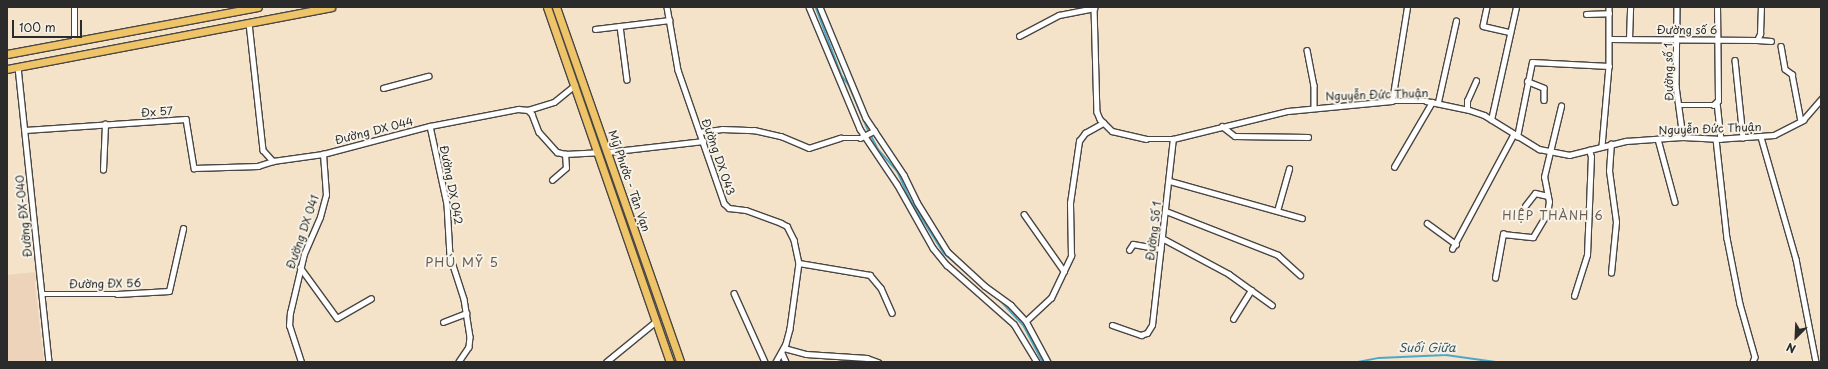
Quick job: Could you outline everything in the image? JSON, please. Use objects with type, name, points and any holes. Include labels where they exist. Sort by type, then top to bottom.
[{"type":"main road","points":[[7,54],[258,7]]},
{"type":"main road","points":[[7,69],[330,7]]},
{"type":"main road","name":"Mỹ Phước - Tân Vạn","points":[[547,7],[576,85],[655,322],[670,362]]},
{"type":"main road","name":"Mỹ Phước - Tân Vạn","points":[[556,7],[680,362]]},
{"type":"main road","points":[[248,8],[249,23]]},
{"type":"main road","points":[[74,41],[77,55]]},
{"type":"street","points":[[74,7],[74,41]]},
{"type":"street","name":"Đường DX 043","points":[[667,7],[678,70],[724,203],[787,226],[794,240],[799,264],[790,329],[783,350],[776,362]]},
{"type":"street","points":[[809,7],[865,136],[897,184],[940,258],[977,293],[1006,315],[1025,339],[1036,362]]},
{"type":"street","points":[[820,7],[874,131],[904,175],[916,202],[948,252],[985,286],[1011,305],[1026,321],[1048,362]]},
{"type":"street","points":[[1019,36],[1059,15],[1094,7],[1097,112],[1103,123],[1085,133],[1079,141],[1070,203],[1072,251],[1051,298],[1026,321]]},
{"type":"street","points":[[1392,101],[1407,7]]},
{"type":"street","points":[[1487,7],[1483,26],[1510,32]]},
{"type":"street","points":[[1491,120],[1516,7]]},
{"type":"street","points":[[1602,146],[1609,66],[1609,7]]},
{"type":"street","points":[[1629,39],[1630,7]]},
{"type":"street","name":"Đường số 1","points":[[1677,7],[1676,86],[1683,137]]},
{"type":"street","points":[[1717,7],[1716,39],[1719,94],[1717,102],[1718,139],[1727,238],[1740,304],[1755,357],[1753,362]]},
{"type":"street","points":[[1757,40],[1760,34],[1761,7]]},
{"type":"street","points":[[1586,14],[1609,13]]},
{"type":"street","points":[[595,29],[669,20]]},
{"type":"street","points":[[1438,102],[1456,21]]},
{"type":"street","points":[[249,23],[264,150],[273,162]]},
{"type":"street","points":[[620,26],[627,80]]},
{"type":"street","name":"Đường số 6","points":[[1610,39],[1716,39],[1771,41]]},
{"type":"street","points":[[1781,46],[1785,69],[1792,74],[1801,121]]},
{"type":"street","points":[[1307,50],[1313,78],[1314,108]]},
{"type":"street","points":[[1735,60],[1743,138]]},
{"type":"street","points":[[1452,249],[1515,136],[1532,62],[1609,66]]},
{"type":"street","name":"Đường ĐX-040","points":[[18,67],[49,362]]},
{"type":"street","points":[[383,88],[428,76]]},
{"type":"street","points":[[1467,109],[1467,101],[1476,81]]},
{"type":"street","points":[[1527,81],[1544,88],[1544,100]]},
{"type":"street","name":"Đường DX 044","points":[[273,162],[323,154],[430,126],[518,109],[528,110],[554,102],[576,85]]},
{"type":"street","name":"Nguyễn Đức Thuận","points":[[1103,123],[1112,131],[1128,136],[1173,139],[1288,111],[1392,101],[1438,102],[1467,109],[1491,120],[1515,136],[1551,153],[1569,154],[1611,144],[1658,139],[1683,137],[1718,139],[1774,135],[1801,121],[1821,99]]},
{"type":"street","points":[[1394,167],[1432,102]]},
{"type":"street","points":[[1679,105],[1717,102]]},
{"type":"street","points":[[1495,278],[1502,234],[1534,236],[1546,214],[1548,196],[1544,177],[1551,153],[1560,106]]},
{"type":"street","points":[[528,110],[546,141],[558,152],[565,154],[598,152]]},
{"type":"street","name":"Đx 57","points":[[25,130],[186,119],[193,166],[197,169],[258,166],[273,162]]},
{"type":"street","points":[[103,170],[105,124]]},
{"type":"street","name":"Đường DX 042","points":[[430,126],[447,204],[450,256],[466,313],[470,337],[469,348],[459,362]]},
{"type":"street","points":[[1222,126],[1235,136],[1308,137]]},
{"type":"street","points":[[699,132],[722,129],[754,130],[781,136],[809,148],[840,138],[865,136],[874,131]]},
{"type":"street","points":[[1761,137],[1796,259],[1816,362]]},
{"type":"street","name":"Đường Số 1","points":[[1112,325],[1141,335],[1147,333],[1152,325],[1170,182],[1173,139]]},
{"type":"street","points":[[1658,139],[1675,202]]},
{"type":"street","points":[[607,152],[702,141]]},
{"type":"street","points":[[1611,144],[1609,171],[1616,222],[1611,273]]},
{"type":"street","points":[[1574,296],[1587,255],[1591,157],[1589,150]]},
{"type":"street","name":"Đường DX 041","points":[[301,362],[289,326],[300,267],[326,195],[323,154]]},
{"type":"street","points":[[552,180],[566,168],[565,154]]},
{"type":"street","points":[[1277,211],[1289,168]]},
{"type":"street","points":[[1170,182],[1302,218]]},
{"type":"street","points":[[1525,206],[1535,193],[1548,196]]},
{"type":"street","points":[[1166,211],[1278,255],[1300,275]]},
{"type":"street","points":[[1024,214],[1064,271]]},
{"type":"street","points":[[1426,223],[1456,244]]},
{"type":"street","name":"Đường ĐX 56","points":[[42,294],[117,294],[169,291],[182,229]]},
{"type":"street","points":[[1162,238],[1229,274],[1272,305]]},
{"type":"street","points":[[1129,250],[1133,244],[1161,249]]},
{"type":"street","points":[[799,264],[870,275],[881,288],[892,313]]},
{"type":"street","points":[[300,267],[337,318],[371,298]]},
{"type":"street","points":[[1233,319],[1251,290]]},
{"type":"street","points":[[734,292],[765,362]]},
{"type":"street","points":[[443,322],[466,313]]},
{"type":"street","points":[[609,361],[655,322]]},
{"type":"street","points":[[786,362],[783,350],[806,354],[867,358],[878,362]]},
{"type":"shaded area","points":[[36,272],[35,286],[44,362],[7,362],[7,275]]},
{"type":"waterway","points":[[816,7],[842,76],[849,85],[869,132]]},
{"type":"waterway","points":[[871,135],[878,149],[898,172],[910,199],[944,253],[988,291]]},
{"type":"waterway","points":[[999,299],[1024,326],[1043,362]]},
{"type":"waterway","name":"Suối Giữa","points":[[1358,362],[1379,358],[1446,355],[1496,362]]},
{"type":"district","name":"HIỆP THÀNH 6","points":[[1553,216]]},
{"type":"district","name":"PHÚ MỸ 5","points":[[462,262]]}]
